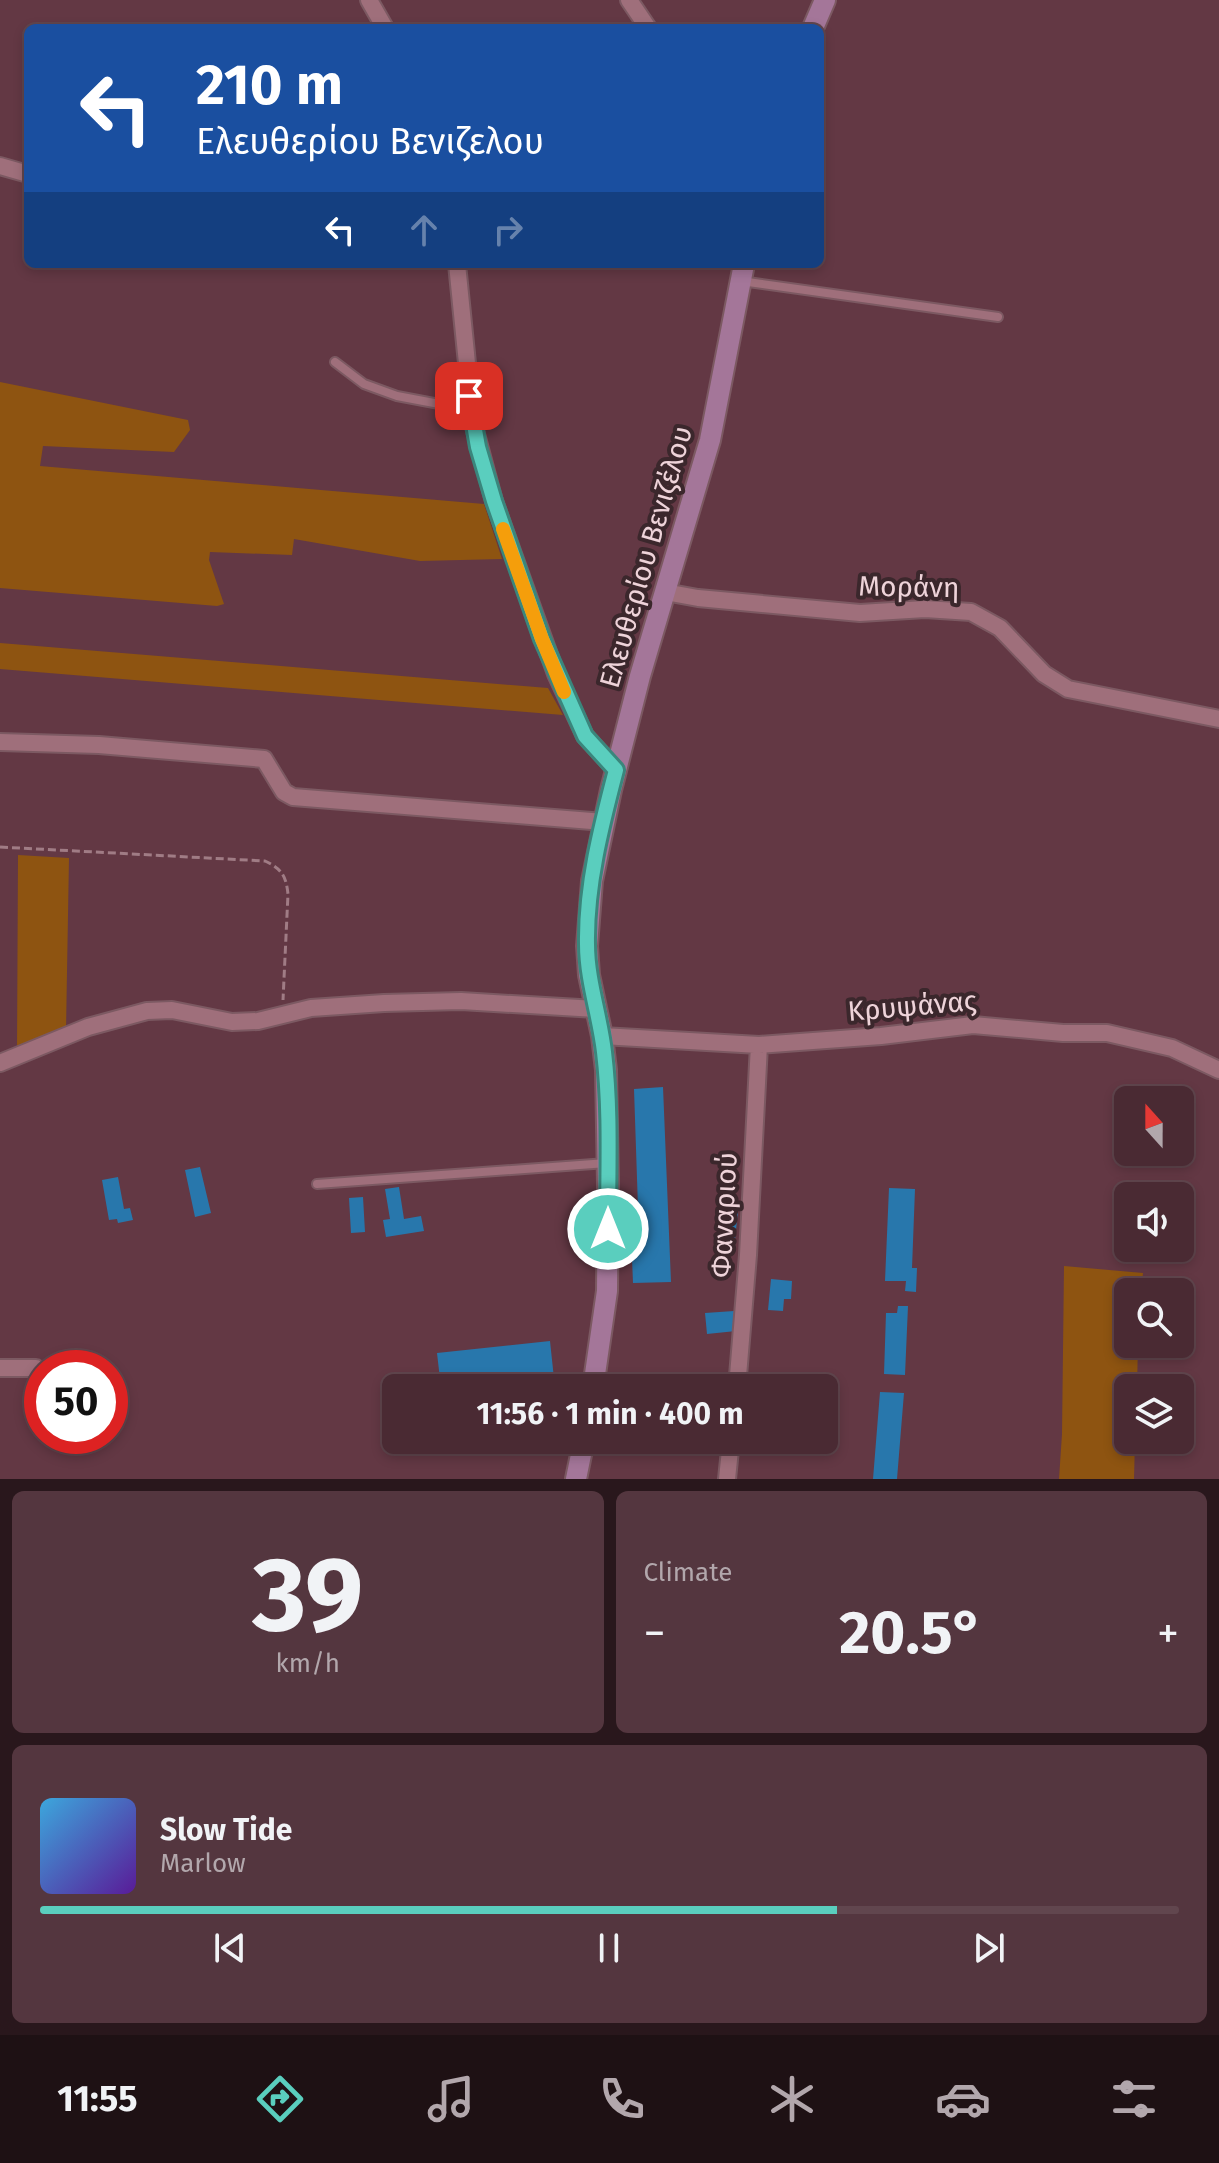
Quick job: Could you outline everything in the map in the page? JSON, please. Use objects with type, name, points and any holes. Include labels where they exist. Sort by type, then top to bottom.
[{"type":"main road","points":[[815,24],[825,0]]},
{"type":"main road","name":"Ελευθερίου Βενιζέλου","points":[[595,1374],[607,1291],[608,1163],[606,1070],[589,975],[587,929],[592,881],[616,770],[710,440],[742,272]]},
{"type":"main road","points":[[576,1479],[581,1454]]},
{"type":"street","points":[[369,0],[383,24]]},
{"type":"street","points":[[629,0],[645,24]]},
{"type":"street","points":[[0,166],[24,173]]},
{"type":"street","points":[[458,268],[471,410],[494,501],[542,639],[585,736],[616,770]]},
{"type":"street","name":"Μοράνη","points":[[665,592],[698,598],[860,613],[925,609],[971,612],[1000,628],[1044,674],[1068,689],[1219,719]]},
{"type":"street","points":[[0,742],[99,745],[264,759],[284,792],[293,797],[604,822]]},
{"type":"street","points":[[0,1063],[88,1027],[147,1011],[172,1010],[232,1022],[258,1021],[284,1013],[348,1005],[461,1001],[596,1009]]},
{"type":"street","name":"Κρυψάνας","points":[[602,1036],[759,1045],[973,1025],[1063,1033],[1107,1033],[1172,1048],[1219,1070]]},
{"type":"street","name":"Φαναριού","points":[[738,1374],[759,1045]]},
{"type":"street","points":[[0,1368],[24,1368]]},
{"type":"street","points":[[727,1479],[730,1454]]},
{"type":"lane","points":[[742,272],[998,317]]},
{"type":"lane","points":[[335,362],[364,384],[397,396],[471,410]]},
{"type":"lane","points":[[317,1184],[608,1163]]},
{"type":"path","points":[[0,847],[252,860],[265,861],[277,867],[286,877],[288,894],[281,990],[284,1013]]},
{"type":"shaded area","points":[[0,382],[188,420],[190,430],[174,452],[43,446],[40,466],[484,504],[502,559],[420,561],[294,539],[292,555],[210,552],[209,560],[224,604],[217,606],[0,588]]},
{"type":"shaded area","points":[[0,643],[548,688],[563,715],[0,669]]},
{"type":"shaded area","points":[[18,855],[69,858],[66,1030],[17,1052]]},
{"type":"shaded area","points":[[1064,1266],[1143,1273],[1142,1278],[1114,1278],[1114,1358],[1138,1358],[1137,1374],[1114,1374],[1114,1454],[1135,1454],[1134,1479],[1059,1479]]},
{"type":"building","points":[[663,1087],[671,1282],[633,1283],[630,1208],[638,1208],[634,1089]]},
{"type":"building","points":[[200,1167],[211,1213],[195,1217],[185,1170]]},
{"type":"building","points":[[118,1177],[124,1209],[130,1208],[133,1220],[118,1223],[117,1219],[109,1220],[102,1180]]},
{"type":"building","points":[[399,1187],[404,1219],[421,1216],[424,1231],[386,1237],[383,1220],[390,1219],[385,1189]]},
{"type":"building","points":[[889,1188],[915,1189],[912,1268],[917,1268],[916,1292],[905,1291],[906,1281],[885,1281]]},
{"type":"building","points":[[363,1197],[365,1232],[351,1233],[349,1198]]},
{"type":"building","points":[[720,1209],[738,1211],[735,1239],[717,1237]]},
{"type":"building","points":[[771,1279],[792,1281],[791,1299],[784,1299],[783,1311],[768,1310]]},
{"type":"building","points":[[898,1306],[908,1306],[905,1375],[884,1374],[886,1313],[897,1313]]},
{"type":"building","points":[[734,1311],[736,1331],[707,1334],[705,1313]]},
{"type":"building","points":[[550,1341],[554,1374],[439,1374],[437,1353]]},
{"type":"building","points":[[880,1392],[904,1393],[897,1479],[873,1479]]},
{"type":"slow traffic","points":[[503,529],[564,692]]},
{"type":"route","points":[[469,396],[478,447],[494,501],[542,639],[585,736],[616,770],[592,881],[587,946],[589,975],[606,1070],[608,1229]]}]
